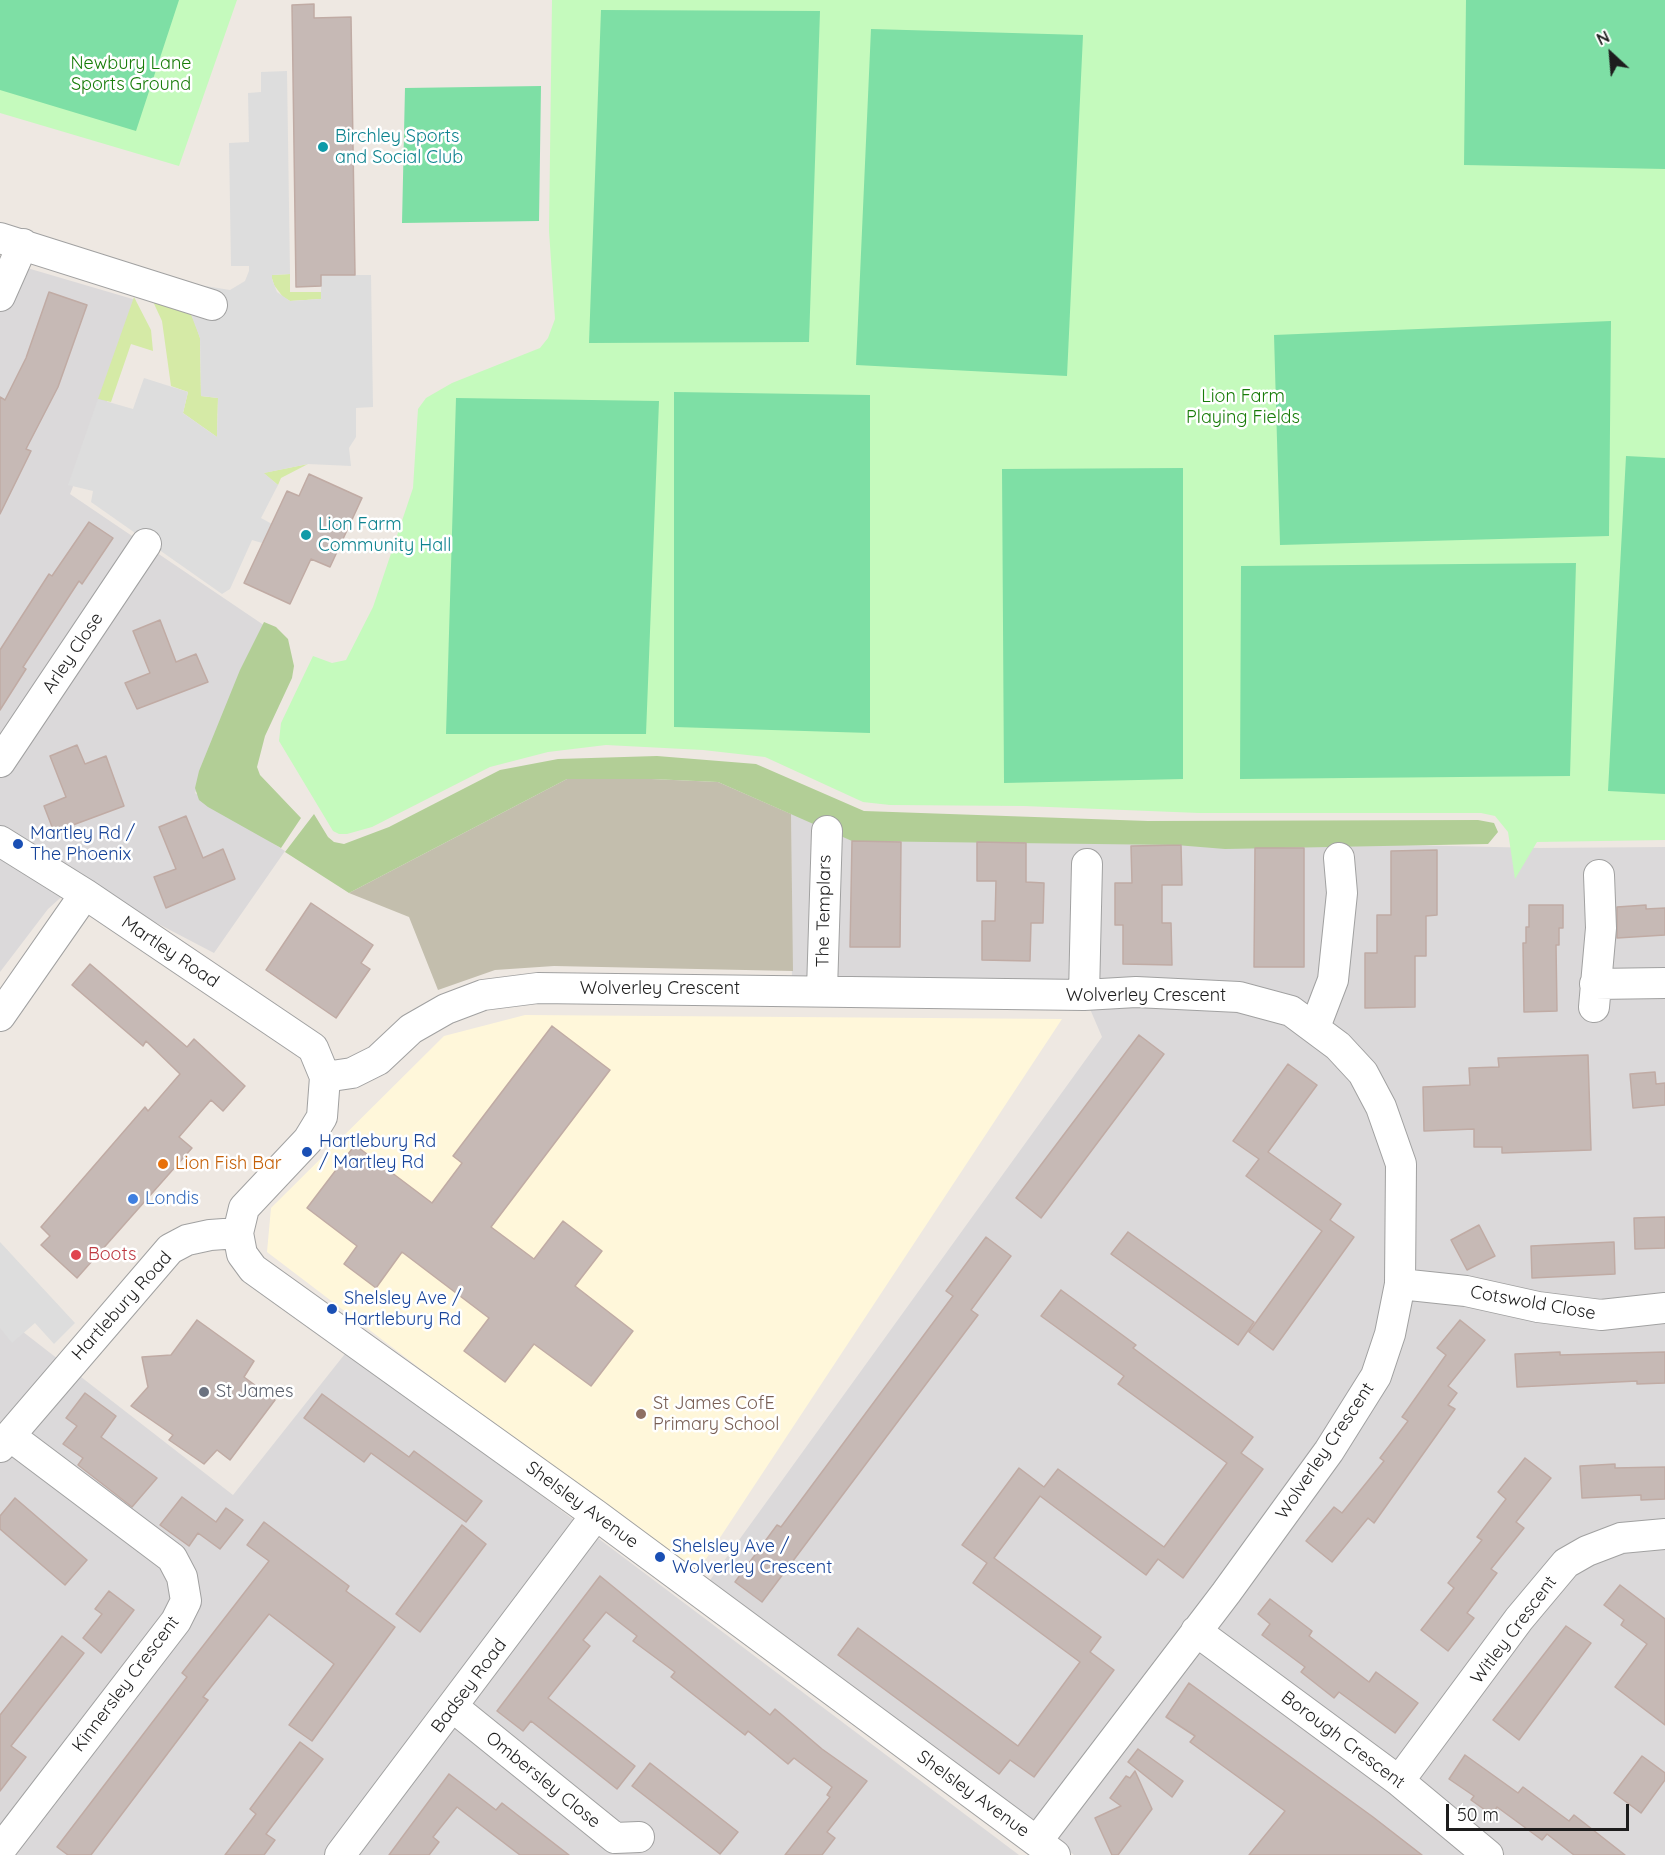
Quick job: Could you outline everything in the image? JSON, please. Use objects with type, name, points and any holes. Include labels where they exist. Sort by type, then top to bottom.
[{"type":"street","points":[[0,296],[12,241],[212,305]]},
{"type":"street","name":"Arley Close","points":[[0,762],[146,544]]},
{"type":"street","name":"The Templars","points":[[822,990],[826,831]]},
{"type":"street","name":"Martley Road","points":[[0,841],[85,894],[313,1048],[325,1077]]},
{"type":"street","points":[[1315,1027],[1333,980],[1342,892],[1339,858]]},
{"type":"street","points":[[1084,996],[1087,864]]},
{"type":"street","points":[[1599,875],[1601,928],[1595,986],[1665,983]]},
{"type":"street","points":[[0,1016],[85,894]]},
{"type":"street","name":"Wolverley Crescent","points":[[325,1077],[352,1073],[378,1060],[411,1029],[446,1009],[483,995],[538,988],[822,990],[1084,996],[1136,992],[1239,997],[1291,1011],[1338,1046],[1363,1073],[1381,1107],[1401,1164],[1400,1284],[1390,1334],[1376,1376],[1329,1451],[1151,1694],[1046,1848]]},
{"type":"street","points":[[238,1233],[244,1208],[308,1140],[322,1117],[325,1077]]},
{"type":"street","name":"Hartlebury Road","points":[[5,1441],[170,1249],[186,1240],[238,1233]]},
{"type":"street","name":"Shelsley Avenue","points":[[238,1233],[242,1254],[253,1269],[596,1515],[1046,1848]]},
{"type":"street","name":"Cotswold Close","points":[[1400,1284],[1466,1291],[1538,1307],[1601,1315],[1665,1308]]},
{"type":"street","name":"Kinnersley Crescent","points":[[0,1850],[176,1621],[186,1601],[183,1577],[172,1558],[5,1441]]},
{"type":"street","name":"Badsey Road","points":[[340,1855],[596,1515]]},
{"type":"street","name":"Witley Crescent","points":[[1399,1781],[1519,1619],[1566,1563],[1587,1551],[1621,1538],[1665,1534]]},
{"type":"street","name":"Borough Crescent","points":[[1196,1631],[1399,1781],[1488,1855]]},
{"type":"street","name":"Ombersley Close","points":[[453,1707],[615,1838],[639,1837]]},
{"type":"shaded area","points":[[287,71],[290,274],[272,275],[272,279],[277,292],[290,301],[321,299],[321,275],[371,275],[373,407],[356,408],[356,437],[349,448],[351,466],[308,464],[264,473],[278,485],[261,518],[272,524],[262,543],[252,540],[230,589],[222,594],[91,502],[93,491],[68,485],[98,399],[133,409],[144,378],[188,392],[183,413],[217,437],[218,398],[201,396],[200,338],[190,312],[199,285],[230,290],[245,281],[249,266],[231,266],[229,143],[249,142],[248,93],[261,92],[261,72]]},
{"type":"shaded area","points":[[0,260],[136,300],[113,387],[70,494],[271,630],[195,793],[285,851],[214,953],[78,882],[48,909],[0,972]]},
{"type":"shaded area","points":[[567,779],[718,782],[791,814],[793,971],[554,966],[495,970],[438,990],[409,917],[349,893]]},
{"type":"shaded area","points":[[791,814],[1131,839],[1540,848],[1665,847],[1665,1855],[1074,1855],[708,1583],[1102,1037],[1084,995],[792,990]]},
{"type":"shaded area","name":"St James CofE Primary School","points":[[525,1015],[1062,1019],[694,1577],[267,1252],[271,1208],[444,1036]]},
{"type":"shaded area","points":[[0,1242],[75,1323],[54,1344],[35,1323],[12,1343],[0,1328]]},
{"type":"shaded area","points":[[0,1314],[233,1495],[348,1350],[1019,1855],[0,1855]]},
{"type":"green space","name":"Newbury Lane Sports Ground","points":[[0,0],[237,0],[179,166],[0,113]]},
{"type":"green space","points":[[0,0],[179,0],[136,131],[0,90]]},
{"type":"green space","name":"Lion Farm Playing Fields","points":[[552,0],[1665,0],[1665,840],[1537,842],[1515,879],[1508,832],[1495,816],[1481,813],[1199,813],[1024,806],[890,805],[863,802],[765,757],[703,750],[606,745],[548,752],[490,767],[372,827],[347,834],[333,831],[279,741],[281,723],[313,656],[332,663],[346,660],[373,607],[413,488],[418,409],[426,398],[452,383],[540,348],[548,338],[555,319],[549,231]]},
{"type":"green space","points":[[1466,0],[1665,0],[1665,169],[1464,165]]},
{"type":"green space","points":[[601,10],[820,11],[809,342],[589,343]]},
{"type":"green space","points":[[871,29],[1083,35],[1067,376],[856,365]]},
{"type":"green space","points":[[541,86],[539,221],[402,223],[405,88]]},
{"type":"green space","points":[[290,274],[290,292],[321,292],[321,299],[290,301],[283,297],[274,285],[271,275]]},
{"type":"green space","points":[[150,295],[190,312],[194,320],[200,338],[201,396],[218,398],[217,437],[183,413],[188,392],[171,386],[162,321]]},
{"type":"green space","points":[[134,297],[151,330],[153,351],[131,344],[111,402],[98,399]]},
{"type":"green space","points":[[1611,321],[1609,536],[1280,545],[1274,335]]},
{"type":"green space","points":[[674,392],[870,395],[870,733],[674,727]]},
{"type":"green space","points":[[456,398],[659,401],[646,734],[446,734]]},
{"type":"green space","points":[[1626,456],[1665,458],[1665,794],[1608,791]]},
{"type":"green space","points":[[308,464],[281,478],[278,485],[263,473]]},
{"type":"green space","points":[[1183,468],[1183,779],[1004,783],[1002,469]]},
{"type":"green space","points":[[1576,563],[1570,776],[1240,779],[1241,566]]},
{"type":"green space","points":[[264,622],[276,627],[288,639],[294,666],[292,678],[265,736],[257,767],[260,775],[301,818],[281,848],[208,807],[199,800],[195,788],[199,771],[240,670]]},
{"type":"green space","points":[[657,756],[756,764],[864,811],[1148,821],[1478,820],[1494,823],[1498,832],[1488,844],[1225,849],[1176,845],[852,841],[718,782],[567,779],[349,893],[285,852],[314,814],[328,837],[334,842],[344,844],[389,827],[500,770],[558,759]]},
{"type":"building","name":"Birchley Sports and Social Club","points":[[314,4],[314,18],[351,17],[355,275],[321,275],[321,286],[296,287],[292,5]]},
{"type":"building","points":[[49,292],[87,305],[58,387],[26,449],[31,451],[0,514],[0,397],[5,400],[26,358]]},
{"type":"building","name":"Lion Farm Community Hall","points":[[309,474],[362,498],[330,567],[311,559],[290,604],[244,583],[287,491],[299,496]]},
{"type":"building","points":[[89,522],[113,538],[82,584],[79,581],[23,667],[26,669],[0,710],[0,650],[49,574],[52,576]]},
{"type":"building","points":[[160,620],[176,662],[196,654],[208,682],[137,709],[125,683],[150,673],[133,631]]},
{"type":"building","points":[[77,745],[85,764],[106,756],[124,806],[54,832],[44,806],[66,797],[50,756]]},
{"type":"building","points":[[186,816],[203,858],[223,849],[235,879],[166,908],[154,877],[176,869],[159,827]]},
{"type":"building","points":[[852,841],[901,842],[900,947],[850,947]]},
{"type":"building","points":[[977,842],[1026,843],[1026,882],[1044,883],[1043,923],[1031,923],[1030,961],[982,960],[982,921],[995,921],[996,881],[977,881]]},
{"type":"building","points":[[1181,845],[1182,885],[1162,885],[1162,923],[1171,923],[1172,965],[1123,964],[1123,925],[1115,925],[1115,883],[1132,883],[1131,846]]},
{"type":"building","points":[[1255,848],[1304,848],[1304,967],[1254,967]]},
{"type":"building","points":[[1437,850],[1437,915],[1426,916],[1426,956],[1415,956],[1415,1007],[1365,1008],[1365,953],[1377,953],[1377,915],[1391,915],[1391,851]]},
{"type":"building","points":[[311,903],[373,945],[361,963],[370,969],[336,1018],[266,970]]},
{"type":"building","points":[[1529,905],[1563,905],[1563,928],[1559,928],[1559,945],[1556,945],[1557,1011],[1524,1012],[1523,943],[1526,943],[1526,927],[1529,927]]},
{"type":"building","points":[[1646,905],[1646,909],[1665,908],[1665,935],[1617,938],[1617,907]]},
{"type":"building","points":[[90,964],[187,1047],[194,1039],[245,1086],[223,1111],[211,1100],[179,1137],[192,1148],[77,1278],[41,1245],[50,1236],[41,1227],[145,1107],[148,1111],[180,1074],[146,1041],[143,1046],[72,985]]},
{"type":"building","points":[[552,1026],[610,1070],[491,1227],[534,1259],[563,1221],[602,1251],[575,1286],[633,1331],[591,1386],[534,1344],[505,1382],[464,1351],[489,1318],[402,1252],[376,1288],[344,1264],[357,1246],[307,1208],[355,1145],[432,1203],[462,1163],[453,1156]]},
{"type":"building","points":[[1139,1035],[1164,1054],[1041,1218],[1016,1198]]},
{"type":"building","points":[[1588,1055],[1591,1150],[1502,1153],[1502,1147],[1474,1147],[1474,1129],[1424,1131],[1423,1087],[1470,1085],[1469,1068],[1499,1067],[1498,1058]]},
{"type":"building","points":[[1288,1064],[1317,1085],[1268,1152],[1341,1204],[1330,1220],[1354,1237],[1273,1350],[1249,1332],[1322,1231],[1246,1176],[1259,1159],[1233,1141]]},
{"type":"building","points":[[1655,1072],[1656,1084],[1665,1083],[1665,1105],[1633,1108],[1630,1074]]},
{"type":"building","points":[[1665,1217],[1665,1248],[1635,1249],[1634,1218]]},
{"type":"building","points":[[1479,1225],[1495,1256],[1467,1270],[1451,1240]]},
{"type":"building","points":[[1128,1232],[1254,1322],[1238,1345],[1111,1254]]},
{"type":"building","points":[[986,1237],[1011,1256],[971,1310],[978,1315],[762,1602],[735,1582],[777,1525],[781,1527],[953,1296],[946,1291]]},
{"type":"building","points":[[1614,1242],[1615,1274],[1532,1278],[1531,1246]]},
{"type":"building","points":[[1061,1290],[1136,1345],[1133,1348],[1253,1437],[1241,1453],[1263,1469],[1183,1578],[1158,1559],[1146,1575],[1040,1496],[994,1558],[1101,1637],[1090,1652],[1114,1670],[1034,1777],[1010,1760],[999,1774],[838,1655],[858,1628],[1018,1746],[1080,1662],[973,1583],[987,1563],[962,1545],[1019,1468],[1044,1487],[1058,1469],[1164,1547],[1227,1463],[1118,1384],[1124,1376],[1041,1316]]},
{"type":"building","name":"St James","points":[[197,1320],[254,1361],[244,1377],[275,1400],[230,1460],[217,1450],[204,1464],[169,1440],[173,1435],[131,1406],[148,1387],[142,1357],[171,1355]]},
{"type":"building","points":[[1460,1320],[1485,1340],[1448,1386],[1457,1393],[1448,1405],[1455,1409],[1374,1523],[1368,1518],[1332,1562],[1306,1541],[1334,1507],[1342,1513],[1384,1461],[1380,1458],[1408,1421],[1402,1417],[1446,1355],[1437,1348]]},
{"type":"building","points":[[1560,1352],[1560,1355],[1665,1352],[1665,1383],[1637,1384],[1637,1381],[1517,1387],[1515,1354]]},
{"type":"building","points":[[85,1393],[116,1416],[101,1437],[157,1478],[132,1507],[78,1465],[83,1458],[63,1444],[77,1426],[66,1418]]},
{"type":"building","points":[[322,1394],[409,1457],[414,1451],[482,1501],[466,1522],[371,1453],[364,1462],[304,1418]]},
{"type":"building","points":[[1525,1458],[1551,1478],[1516,1522],[1524,1528],[1491,1569],[1497,1573],[1467,1613],[1474,1618],[1448,1651],[1421,1630],[1454,1588],[1448,1583],[1482,1540],[1477,1537],[1506,1499],[1498,1492]]},
{"type":"building","points":[[1615,1464],[1615,1468],[1665,1467],[1665,1499],[1641,1500],[1641,1495],[1582,1498],[1580,1466]]},
{"type":"building","points":[[182,1497],[216,1522],[226,1508],[243,1520],[220,1549],[198,1533],[189,1546],[160,1525]]},
{"type":"building","points":[[15,1498],[87,1560],[65,1585],[0,1529],[0,1516]]},
{"type":"building","points":[[264,1522],[349,1586],[346,1591],[395,1627],[312,1741],[289,1725],[334,1664],[269,1614],[203,1697],[208,1700],[91,1855],[68,1855],[57,1847],[187,1677],[182,1673],[269,1561],[247,1545]]},
{"type":"building","points":[[462,1525],[486,1544],[420,1632],[396,1614]]},
{"type":"building","points":[[600,1576],[770,1715],[775,1709],[822,1749],[867,1781],[827,1832],[835,1838],[822,1855],[785,1855],[830,1797],[827,1795],[832,1787],[794,1758],[788,1764],[748,1731],[745,1735],[671,1677],[675,1672],[633,1641],[637,1636],[606,1612],[583,1640],[590,1646],[548,1698],[635,1766],[617,1789],[531,1721],[523,1731],[497,1711]]},
{"type":"building","points":[[1620,1585],[1665,1619],[1665,1725],[1615,1687],[1647,1644],[1621,1625],[1624,1620],[1604,1605]]},
{"type":"building","points":[[109,1591],[134,1610],[101,1653],[83,1638],[102,1614],[95,1609]]},
{"type":"building","points":[[1270,1599],[1312,1631],[1309,1636],[1369,1682],[1376,1672],[1418,1703],[1395,1733],[1339,1692],[1334,1698],[1301,1672],[1305,1667],[1262,1635],[1270,1624],[1258,1614]]},
{"type":"building","points":[[1566,1626],[1591,1643],[1519,1740],[1493,1720]]},
{"type":"building","points":[[62,1636],[84,1653],[11,1746],[26,1757],[0,1791],[0,1715]]},
{"type":"building","points":[[1189,1683],[1422,1855],[1249,1855],[1285,1811],[1190,1742],[1195,1736],[1166,1717]]},
{"type":"building","points":[[300,1742],[323,1759],[266,1834],[275,1840],[264,1855],[225,1855],[256,1814],[250,1809]]},
{"type":"building","points":[[1138,1749],[1183,1781],[1172,1797],[1128,1762]]},
{"type":"building","points":[[1465,1755],[1518,1793],[1523,1787],[1569,1821],[1574,1815],[1625,1855],[1574,1855],[1547,1834],[1542,1840],[1497,1807],[1492,1815],[1471,1800],[1474,1796],[1449,1779]]},
{"type":"building","points":[[1642,1756],[1665,1773],[1665,1780],[1641,1813],[1614,1793]]},
{"type":"building","points":[[650,1763],[738,1832],[720,1854],[632,1786]]},
{"type":"building","points":[[1135,1771],[1152,1809],[1118,1855],[1112,1855],[1095,1818],[1121,1806],[1110,1798],[1126,1776],[1130,1778]]},
{"type":"building","points":[[449,1774],[496,1810],[502,1803],[569,1855],[520,1855],[457,1807],[433,1837],[439,1842],[429,1855],[389,1855]]},
{"type":"place","name":"Birchley Sports and Social Club","points":[[323,147]]},
{"type":"place","name":"Lion Farm Community Hall","points":[[306,535]]},
{"type":"place","name":"Martley Rd / The Phoenix","points":[[18,844]]},
{"type":"place","name":"Hartlebury Rd / Martley Rd","points":[[307,1152]]},
{"type":"place","name":"Lion Fish Bar","points":[[163,1164]]},
{"type":"place","name":"Londis","points":[[133,1199]]},
{"type":"place","name":"Boots","points":[[76,1255]]},
{"type":"place","name":"Shelsley Ave / Hartlebury Rd","points":[[332,1309]]},
{"type":"place","name":"St James","points":[[204,1392]]},
{"type":"place","name":"St James CofE Primary School","points":[[641,1414]]},
{"type":"place","name":"Shelsley Ave / Wolverley Crescent","points":[[660,1557]]}]
